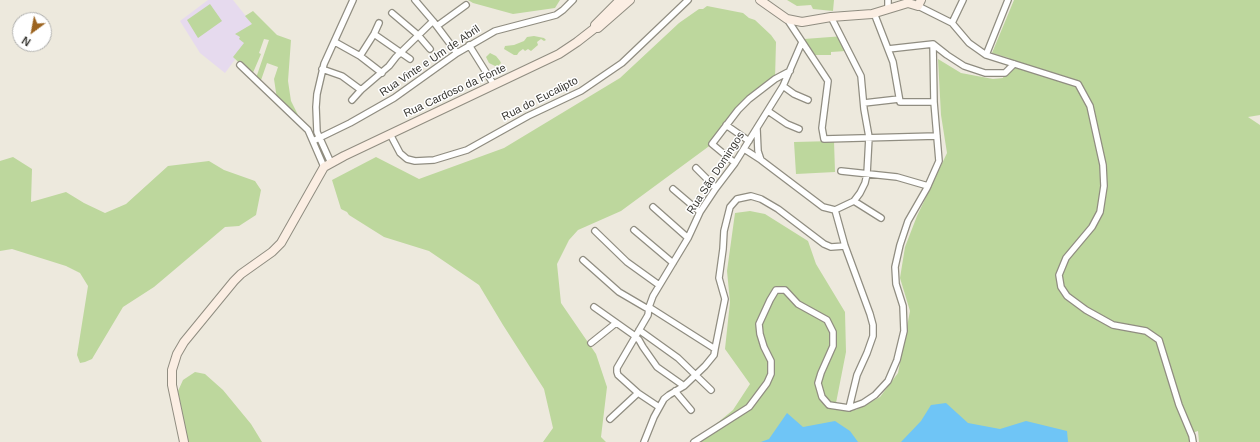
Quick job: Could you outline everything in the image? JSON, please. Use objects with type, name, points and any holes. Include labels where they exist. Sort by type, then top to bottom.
[{"type":"main road","name":"Rua Cardoso da Fonte","points":[[326,167],[390,134],[559,54],[594,28],[595,25],[620,0]]},
{"type":"main road","name":"Rua Cardoso da Fonte","points":[[594,28],[598,28],[630,0]]},
{"type":"main road","points":[[764,1],[787,19],[802,22],[831,17],[874,13],[888,4],[920,3]]},
{"type":"main road","points":[[184,442],[172,385],[172,370],[177,354],[184,342],[234,281],[272,252],[281,243],[326,167]]},
{"type":"street","points":[[326,167],[317,126],[317,94],[322,70],[353,0]]},
{"type":"street","name":"Rua Vinte e Um de Abril","points":[[313,141],[350,123],[394,98],[469,45],[495,31],[556,14],[564,10],[574,0]]},
{"type":"street","name":"Rua do Eucalipto","points":[[390,134],[400,153],[407,159],[415,161],[434,160],[467,150],[528,116],[581,91],[593,83],[622,63],[688,0]]},
{"type":"street","points":[[952,23],[963,0]]},
{"type":"street","points":[[986,55],[1008,0]]},
{"type":"street","points":[[416,1],[457,53]]},
{"type":"street","points":[[920,3],[952,23],[969,43],[986,55],[1078,84],[1090,106],[1102,165],[1104,186],[1100,212],[1092,227],[1066,258],[1059,275],[1061,287],[1067,296],[1086,310],[1113,325],[1146,332],[1159,340],[1179,405],[1193,442]]},
{"type":"street","points":[[437,26],[466,4]]},
{"type":"street","points":[[392,12],[418,35],[430,49]]},
{"type":"street","points":[[874,13],[893,62],[900,102],[934,102]]},
{"type":"street","points":[[744,149],[823,207],[835,210],[854,201],[860,193],[866,183],[869,137],[864,109],[861,76],[831,17]]},
{"type":"street","points":[[787,19],[828,81],[828,91],[822,128],[824,139],[937,136]]},
{"type":"street","points":[[352,100],[361,90],[382,73],[433,21]]},
{"type":"street","points":[[360,56],[379,23]]},
{"type":"street","points":[[374,34],[410,59]]},
{"type":"street","points":[[335,42],[360,56],[382,73]]},
{"type":"street","name":"Rua São Domingos","points":[[638,393],[618,374],[616,370],[648,314],[648,308],[659,285],[688,238],[700,212],[716,188],[735,164],[783,86],[802,42]]},
{"type":"street","points":[[933,44],[940,51],[964,66],[985,73],[1005,72],[1014,64]]},
{"type":"street","points":[[888,49],[933,44]]},
{"type":"street","points":[[694,442],[750,407],[767,383],[771,374],[772,361],[764,347],[759,324],[776,290],[785,290],[798,304],[827,320],[834,332],[833,346],[818,383],[822,397],[829,405],[849,408],[863,403],[875,395],[888,381],[897,360],[904,331],[904,306],[896,284],[894,267],[908,221],[928,186],[939,161],[934,102],[933,44]]},
{"type":"street","points":[[469,45],[494,85]]},
{"type":"street","points":[[240,65],[308,130],[326,167]]},
{"type":"street","points":[[322,70],[342,76],[361,90]]},
{"type":"street","points":[[735,164],[712,144],[738,110],[749,99],[775,79],[790,71]]},
{"type":"street","points":[[783,86],[794,94],[808,100]]},
{"type":"street","points":[[864,102],[899,99]]},
{"type":"street","points":[[768,111],[787,124],[799,129]]},
{"type":"street","points":[[726,125],[749,141]]},
{"type":"street","points":[[757,128],[758,151],[761,160]]},
{"type":"street","points":[[696,168],[716,188]]},
{"type":"street","points":[[841,171],[897,177],[928,186]]},
{"type":"street","points":[[673,189],[700,212]]},
{"type":"street","points":[[644,442],[652,421],[664,399],[684,386],[696,375],[710,360],[715,352],[725,299],[719,278],[724,231],[730,207],[737,199],[751,196],[761,199],[778,209],[824,244],[831,246],[845,246]]},
{"type":"street","points":[[854,201],[881,218]]},
{"type":"street","points":[[653,206],[688,238]]},
{"type":"street","points":[[835,210],[845,246],[873,325],[873,336],[858,375],[849,408]]},
{"type":"street","points":[[634,230],[673,263]]},
{"type":"street","points":[[595,231],[628,262],[659,285]]},
{"type":"street","points":[[583,260],[619,292],[715,349]]},
{"type":"street","points":[[594,307],[635,336],[657,367],[684,386]]},
{"type":"street","points":[[591,343],[616,323]]},
{"type":"street","points":[[639,330],[678,358],[710,390]]},
{"type":"street","points":[[675,391],[691,410]]},
{"type":"street","points":[[610,419],[638,393],[659,407]]},
{"type":"shaded area","points":[[208,0],[233,0],[257,30],[225,73],[200,53],[180,21]]},
{"type":"green space","points":[[468,0],[560,0],[555,8],[513,14],[473,3]]},
{"type":"green space","points":[[787,0],[834,0],[833,11],[813,9],[811,5],[797,6]]},
{"type":"green space","points":[[1014,0],[1260,0],[1260,115],[1248,117],[1260,125],[1260,442],[1199,442],[1198,431],[1189,434],[1189,442],[694,442],[733,410],[750,384],[725,349],[730,302],[727,271],[735,213],[750,211],[765,214],[808,241],[816,264],[845,312],[846,352],[836,403],[856,410],[880,397],[898,373],[910,311],[900,278],[905,247],[917,216],[947,153],[941,115],[938,59],[961,73],[993,79],[1003,78],[1009,58],[992,53]]},
{"type":"green space","points":[[210,4],[222,21],[198,38],[187,20]]},
{"type":"green space","points":[[707,6],[743,13],[749,18],[755,20],[771,35],[776,42],[775,79],[749,99],[712,144],[621,211],[578,230],[569,240],[557,264],[561,303],[596,354],[607,387],[601,437],[606,442],[543,442],[553,428],[544,389],[479,285],[429,251],[384,237],[349,215],[341,209],[332,180],[376,157],[419,179],[504,148],[620,78],[679,23],[699,9],[703,9]]},
{"type":"green space","points":[[253,11],[277,35],[291,40],[288,81],[291,101],[302,123],[277,99],[274,79],[278,67],[267,63],[260,83],[256,78],[269,40],[264,39],[259,53],[261,54],[252,75],[233,57],[244,43],[239,39],[240,37],[235,34],[252,24],[245,16]]},
{"type":"green space","points":[[534,36],[544,38],[546,40],[544,41],[541,39],[537,42],[538,45],[531,51],[528,49],[525,51],[523,49],[517,55],[514,55],[504,49],[505,46],[514,45],[524,41],[527,37]]},
{"type":"green space","points":[[844,36],[846,51],[831,52],[831,55],[815,55],[804,39]]},
{"type":"green space","points":[[490,53],[496,56],[501,63],[497,67],[489,63],[486,57]]},
{"type":"green space","points":[[834,141],[835,172],[796,174],[794,142]]},
{"type":"green space","points":[[13,157],[32,169],[31,202],[66,192],[105,213],[126,204],[168,166],[209,161],[224,170],[255,181],[261,190],[256,215],[239,226],[225,227],[154,287],[123,307],[92,359],[80,363],[77,355],[88,286],[80,273],[66,266],[12,249],[0,251],[0,161]]},
{"type":"green space","points":[[195,372],[205,374],[223,390],[251,424],[262,442],[188,442],[178,391],[183,380]]},
{"type":"water","points":[[946,403],[968,423],[1000,429],[1026,421],[1067,431],[1068,442],[901,442],[921,421],[931,405]]},
{"type":"water","points":[[787,413],[803,427],[835,421],[850,431],[858,442],[761,442],[769,439]]}]
